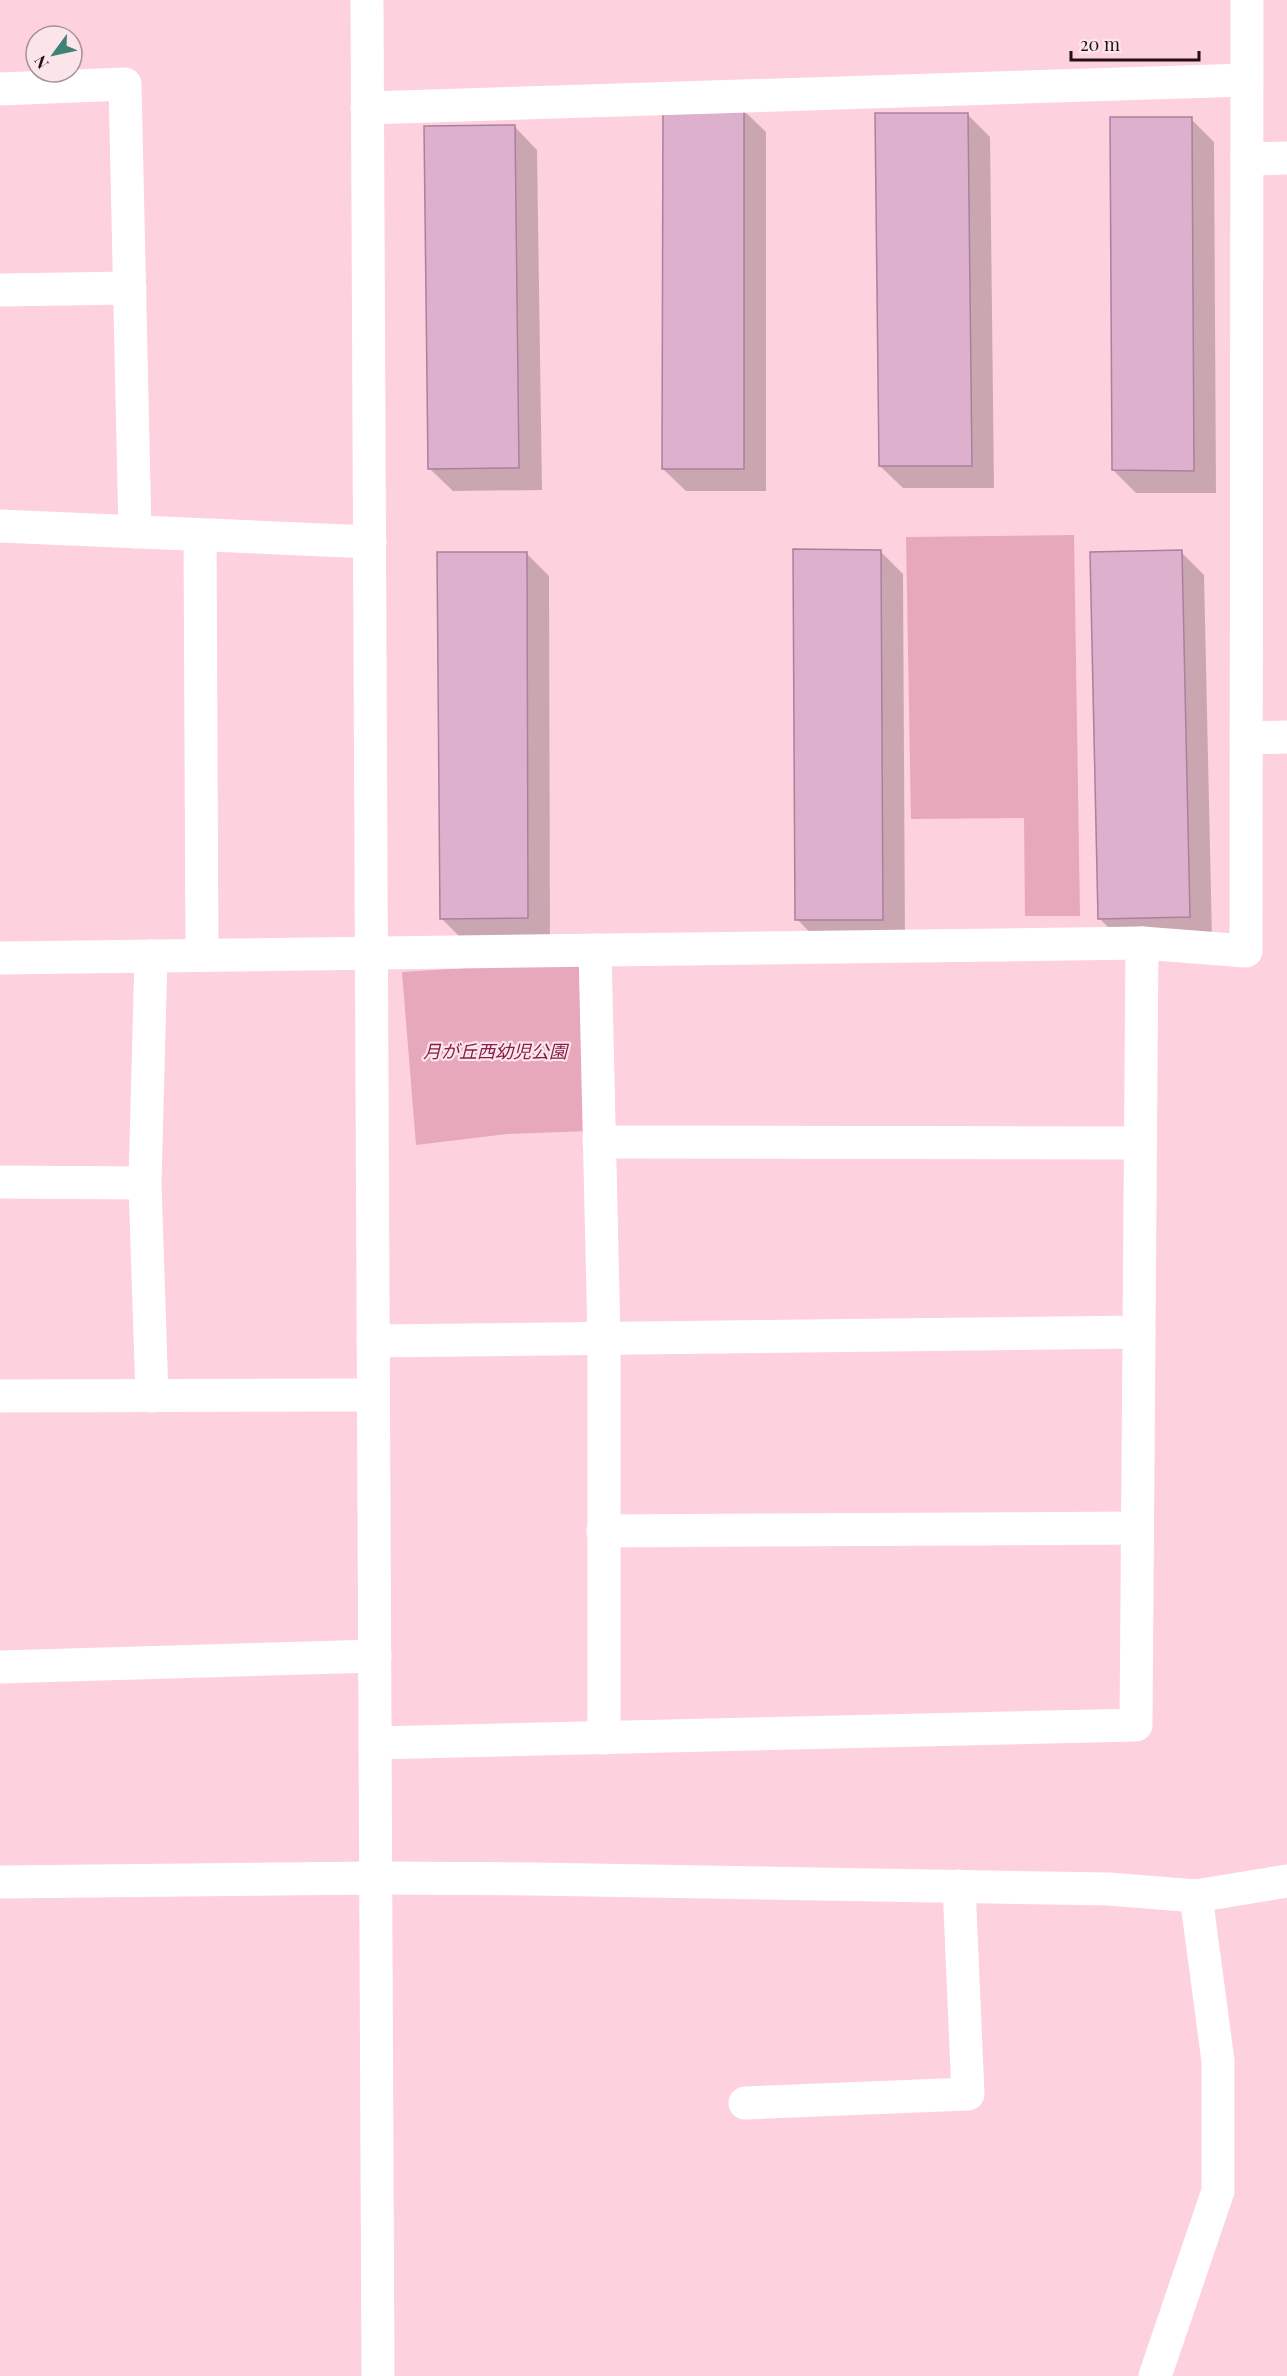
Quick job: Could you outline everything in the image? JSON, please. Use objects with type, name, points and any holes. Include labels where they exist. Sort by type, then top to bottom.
[{"type":"street","points":[[367,0],[378,2376]]},
{"type":"street","points":[[0,958],[1142,943],[1246,951],[1247,0]]},
{"type":"street","points":[[367,108],[1247,80]]},
{"type":"street","points":[[0,89],[124,84],[135,532]]},
{"type":"street","points":[[1246,159],[1287,158]]},
{"type":"street","points":[[0,290],[130,288]]},
{"type":"street","points":[[0,526],[370,542]]},
{"type":"street","points":[[200,535],[202,956]]},
{"type":"street","points":[[1246,738],[1287,737]]},
{"type":"street","points":[[375,1743],[1136,1725],[1142,943]]},
{"type":"street","points":[[595,950],[604,1338],[603,1738]]},
{"type":"street","points":[[151,956],[145,1183],[152,1396]]},
{"type":"street","points":[[599,1142],[1140,1143]]},
{"type":"street","points":[[0,1182],[145,1183]]},
{"type":"street","points":[[373,1341],[1139,1332]]},
{"type":"street","points":[[0,1396],[373,1395]]},
{"type":"street","points":[[603,1531],[1137,1528]]},
{"type":"street","points":[[0,1667],[375,1656]]},
{"type":"street","points":[[0,1882],[376,1878],[1109,1889],[1196,1896],[1287,1881]]},
{"type":"street","points":[[745,2103],[968,2094],[959,1887]]},
{"type":"street","points":[[1155,2376],[1218,2192],[1218,2061],[1196,1896]]},
{"type":"green space","points":[[1074,535],[1080,916],[1025,916],[1024,818],[911,819],[906,537]]},
{"type":"green space","name":"月が丘西幼児公園","points":[[581,961],[589,1131],[507,1134],[416,1145],[402,972]]},
{"type":"building","points":[[663,108],[744,108],[744,469],[662,469]]},
{"type":"building","points":[[875,113],[968,113],[972,466],[879,466]]},
{"type":"building","points":[[1110,117],[1192,117],[1194,471],[1112,470]]},
{"type":"building","points":[[515,125],[519,468],[428,469],[424,126]]},
{"type":"building","points":[[793,549],[881,550],[883,920],[795,920]]},
{"type":"building","points":[[1182,550],[1190,917],[1098,919],[1090,552]]},
{"type":"building","points":[[437,552],[527,552],[528,918],[440,919]]}]
